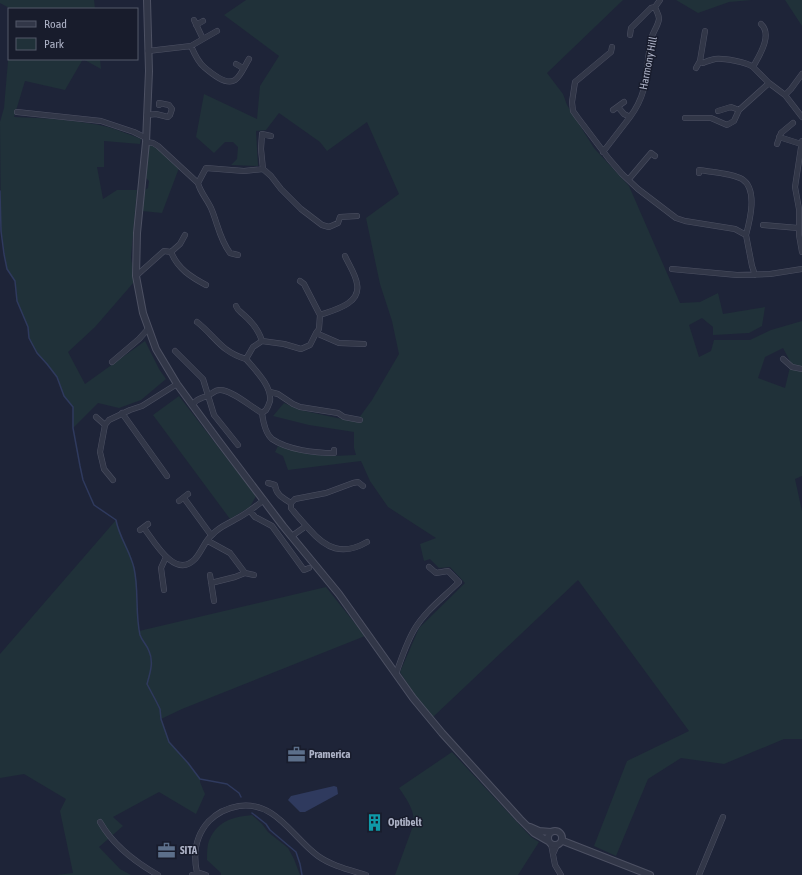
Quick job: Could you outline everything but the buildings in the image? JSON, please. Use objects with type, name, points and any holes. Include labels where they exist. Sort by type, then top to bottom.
[{"type":"street","points":[[147,0],[147,115],[137,233],[136,276],[148,329],[156,348],[177,384],[264,500],[339,594],[413,698],[442,733],[527,826],[534,833],[552,843],[562,841],[650,875]]},
{"type":"street","points":[[630,35],[631,28],[651,8],[655,7],[660,0]]},
{"type":"street","name":"Harmony Hill","points":[[603,152],[634,111],[645,88],[650,42],[659,18],[655,7]]},
{"type":"street","points":[[203,21],[195,23],[203,39]]},
{"type":"street","points":[[753,67],[763,47],[765,31],[761,24]]},
{"type":"street","points":[[696,68],[700,61],[705,31]]},
{"type":"street","points":[[148,51],[191,46],[217,32]]},
{"type":"street","points":[[191,46],[204,67],[225,81],[236,80],[249,59]]},
{"type":"street","points":[[612,47],[611,52],[575,82],[572,96],[573,111],[603,152],[622,174],[651,199],[680,220],[735,229],[746,235]]},
{"type":"street","points":[[700,61],[703,62],[716,59],[746,64],[753,67],[769,83],[785,95],[802,117]]},
{"type":"street","points":[[236,64],[243,68]]},
{"type":"street","points":[[785,95],[802,74]]},
{"type":"street","points":[[685,118],[711,118],[727,125],[734,121],[739,110],[769,83]]},
{"type":"street","points":[[159,105],[159,102],[170,107],[172,113],[169,116],[171,122]]},
{"type":"street","points":[[624,102],[616,108],[630,117]]},
{"type":"street","points":[[718,111],[725,111],[731,107],[739,110]]},
{"type":"street","points":[[17,112],[101,121],[134,132],[158,146],[198,183]]},
{"type":"street","points":[[147,115],[156,114],[165,117],[169,116]]},
{"type":"street","points":[[777,144],[779,137],[793,123]]},
{"type":"street","points":[[271,136],[262,134],[261,149],[263,169],[301,209],[322,225],[329,227],[338,224],[340,217],[358,216]]},
{"type":"street","points":[[779,137],[802,143],[795,187],[799,209],[798,228],[802,252]]},
{"type":"street","points":[[629,180],[651,153],[655,156]]},
{"type":"street","points":[[238,255],[230,253],[223,243],[213,214],[199,189],[198,183],[206,168],[244,171],[263,169]]},
{"type":"street","points":[[699,174],[699,170],[736,176],[746,183],[751,194],[752,202],[746,235],[755,275]]},
{"type":"street","points":[[762,225],[798,228]]},
{"type":"street","points":[[136,276],[164,251],[171,252],[180,244],[184,235]]},
{"type":"street","points":[[171,252],[173,258],[183,271],[190,277],[206,285]]},
{"type":"street","points":[[320,315],[347,304],[354,299],[358,285],[345,256]]},
{"type":"street","points":[[672,269],[736,275],[755,275],[802,269]]},
{"type":"street","points":[[246,359],[254,347],[262,341],[284,344],[302,349],[310,345],[319,329],[320,315],[304,284],[300,281]]},
{"type":"street","points":[[236,306],[238,311],[244,314],[256,327],[262,341]]},
{"type":"street","points":[[197,322],[208,331],[223,348],[236,356],[246,359],[261,378],[270,392],[270,401],[266,410],[262,413]]},
{"type":"street","points":[[112,362],[139,339],[148,329]]},
{"type":"street","points":[[316,334],[338,343],[364,344]]},
{"type":"street","points":[[121,346],[124,351]]},
{"type":"street","points":[[175,351],[203,379],[214,416],[238,445]]},
{"type":"street","points":[[783,359],[792,367],[802,369]]},
{"type":"street","points":[[113,480],[104,469],[100,452],[105,425],[109,420],[142,406],[177,384]]},
{"type":"street","points":[[193,404],[197,399],[207,396],[215,391],[222,390],[228,392],[262,413],[266,430],[272,439],[309,452],[334,453],[334,450]]},
{"type":"street","points":[[270,392],[278,394],[300,407],[338,413],[344,417],[360,420]]},
{"type":"street","points":[[122,414],[167,476]]},
{"type":"street","points":[[96,418],[105,425]]},
{"type":"street","points":[[291,503],[295,499],[326,493],[353,483],[358,482],[363,486]]},
{"type":"street","points":[[268,483],[275,485],[275,492],[291,503]]},
{"type":"street","points":[[188,494],[181,499],[211,535]]},
{"type":"street","points":[[144,527],[166,557],[172,562],[181,565],[189,564],[195,559],[211,535],[250,511],[264,500]]},
{"type":"street","points":[[291,503],[291,508],[318,539],[326,545],[338,548],[353,549],[367,542]]},
{"type":"street","points":[[250,511],[255,517],[272,526],[304,570],[309,568]]},
{"type":"street","points":[[292,536],[306,526]]},
{"type":"street","points":[[208,541],[230,553],[245,573]]},
{"type":"street","points":[[323,551],[326,545]]},
{"type":"street","points":[[164,590],[161,568],[166,557]]},
{"type":"street","points":[[396,674],[415,629],[427,614],[459,582],[448,571],[436,573],[429,567]]},
{"type":"street","points":[[211,583],[245,573],[254,574]]},
{"type":"street","points":[[210,575],[214,602]]},
{"type":"street","points":[[206,875],[195,874],[195,856],[198,838],[212,818],[224,810],[244,806],[257,807],[269,811],[278,817],[318,856],[328,862],[366,875]]},
{"type":"street","points":[[699,875],[723,817]]},
{"type":"street","points":[[100,822],[116,844],[158,875]]},
{"type":"street","points":[[527,826],[539,831],[560,832],[563,836],[562,841]]},
{"type":"street","points":[[551,832],[548,836],[552,843],[554,865],[561,875]]},
{"type":"green space","points":[[0,0],[94,0],[95,8],[9,8],[0,3]]},
{"type":"green space","points":[[246,0],[623,0],[547,73],[563,94],[567,105],[594,148],[629,186],[680,303],[700,302],[718,293],[723,314],[765,307],[762,326],[749,333],[713,335],[713,327],[702,318],[689,325],[699,357],[711,351],[714,340],[750,340],[771,330],[802,321],[802,476],[795,479],[802,511],[802,739],[784,739],[724,764],[681,758],[648,779],[616,856],[594,846],[627,761],[689,731],[578,580],[433,717],[419,701],[400,672],[419,628],[465,583],[450,567],[439,568],[430,559],[424,561],[420,544],[436,538],[388,507],[370,481],[361,461],[288,470],[283,456],[275,452],[278,446],[298,452],[316,455],[356,455],[354,448],[354,432],[309,425],[273,416],[284,403],[300,410],[356,422],[372,400],[399,354],[392,321],[380,284],[366,218],[399,194],[367,122],[327,151],[320,142],[279,113],[266,130],[256,131],[258,166],[231,165],[237,159],[238,147],[233,142],[225,142],[214,153],[196,137],[204,94],[257,119],[260,86],[279,56],[224,15]],"holes":[[[783,348],[791,363],[785,388],[758,378],[765,357]]]},
{"type":"green space","points":[[676,0],[752,0],[729,2],[698,13]]},
{"type":"green space","points":[[785,0],[802,0],[802,26]]},
{"type":"green space","points":[[8,60],[82,60],[65,90],[25,81],[14,117],[61,120],[97,125],[112,128],[141,139],[140,144],[104,141],[104,167],[97,167],[103,199],[117,190],[137,190],[131,257],[134,282],[95,327],[68,352],[85,384],[145,341],[159,369],[166,379],[141,400],[119,408],[98,403],[73,428],[73,407],[64,396],[57,377],[37,353],[29,338],[28,327],[17,301],[15,281],[7,269],[1,231],[0,122],[4,108]]},
{"type":"green space","points":[[85,60],[100,60],[101,69]]},
{"type":"green space","points":[[148,145],[157,148],[169,157],[179,168],[162,213],[142,211],[145,190],[148,188],[149,181],[146,178]]},
{"type":"green space","points":[[179,396],[256,496],[250,507],[230,519],[153,415]]},
{"type":"green space","points":[[116,520],[118,529],[130,553],[134,568],[137,583],[137,615],[139,631],[326,587],[365,636],[182,709],[161,719],[169,742],[200,779],[205,794],[196,814],[159,792],[113,817],[123,826],[99,847],[120,869],[131,875],[56,875],[73,873],[60,811],[66,799],[24,774],[0,778],[0,654]]},
{"type":"green space","points":[[452,752],[531,837],[539,842],[518,875],[395,875],[414,821],[410,806],[399,788]]},
{"type":"green space","points":[[252,815],[268,832],[288,848],[300,875],[221,875],[221,873],[207,860],[208,844],[215,830],[219,826],[237,817]]},
{"type":"water","points":[[334,786],[337,787],[338,794],[305,812],[300,812],[288,800],[291,796]]},
{"type":"waterway","points":[[0,191],[1,231],[4,254],[7,269],[15,281],[17,301],[28,327],[29,338],[37,353],[57,377],[64,396],[73,407],[73,428],[83,480],[94,505],[116,520],[134,568],[140,635],[148,649],[151,659],[151,668],[147,684],[160,709],[161,719],[169,742],[200,779],[227,784],[239,793],[241,797]]},
{"type":"waterway","points":[[252,813],[296,852],[302,875]]},
{"type":"place","name":"Pramerica","points":[[296,754]]},
{"type":"place","name":"Optibelt","points":[[375,822]]},
{"type":"place","name":"SITA","points":[[167,850]]}]
